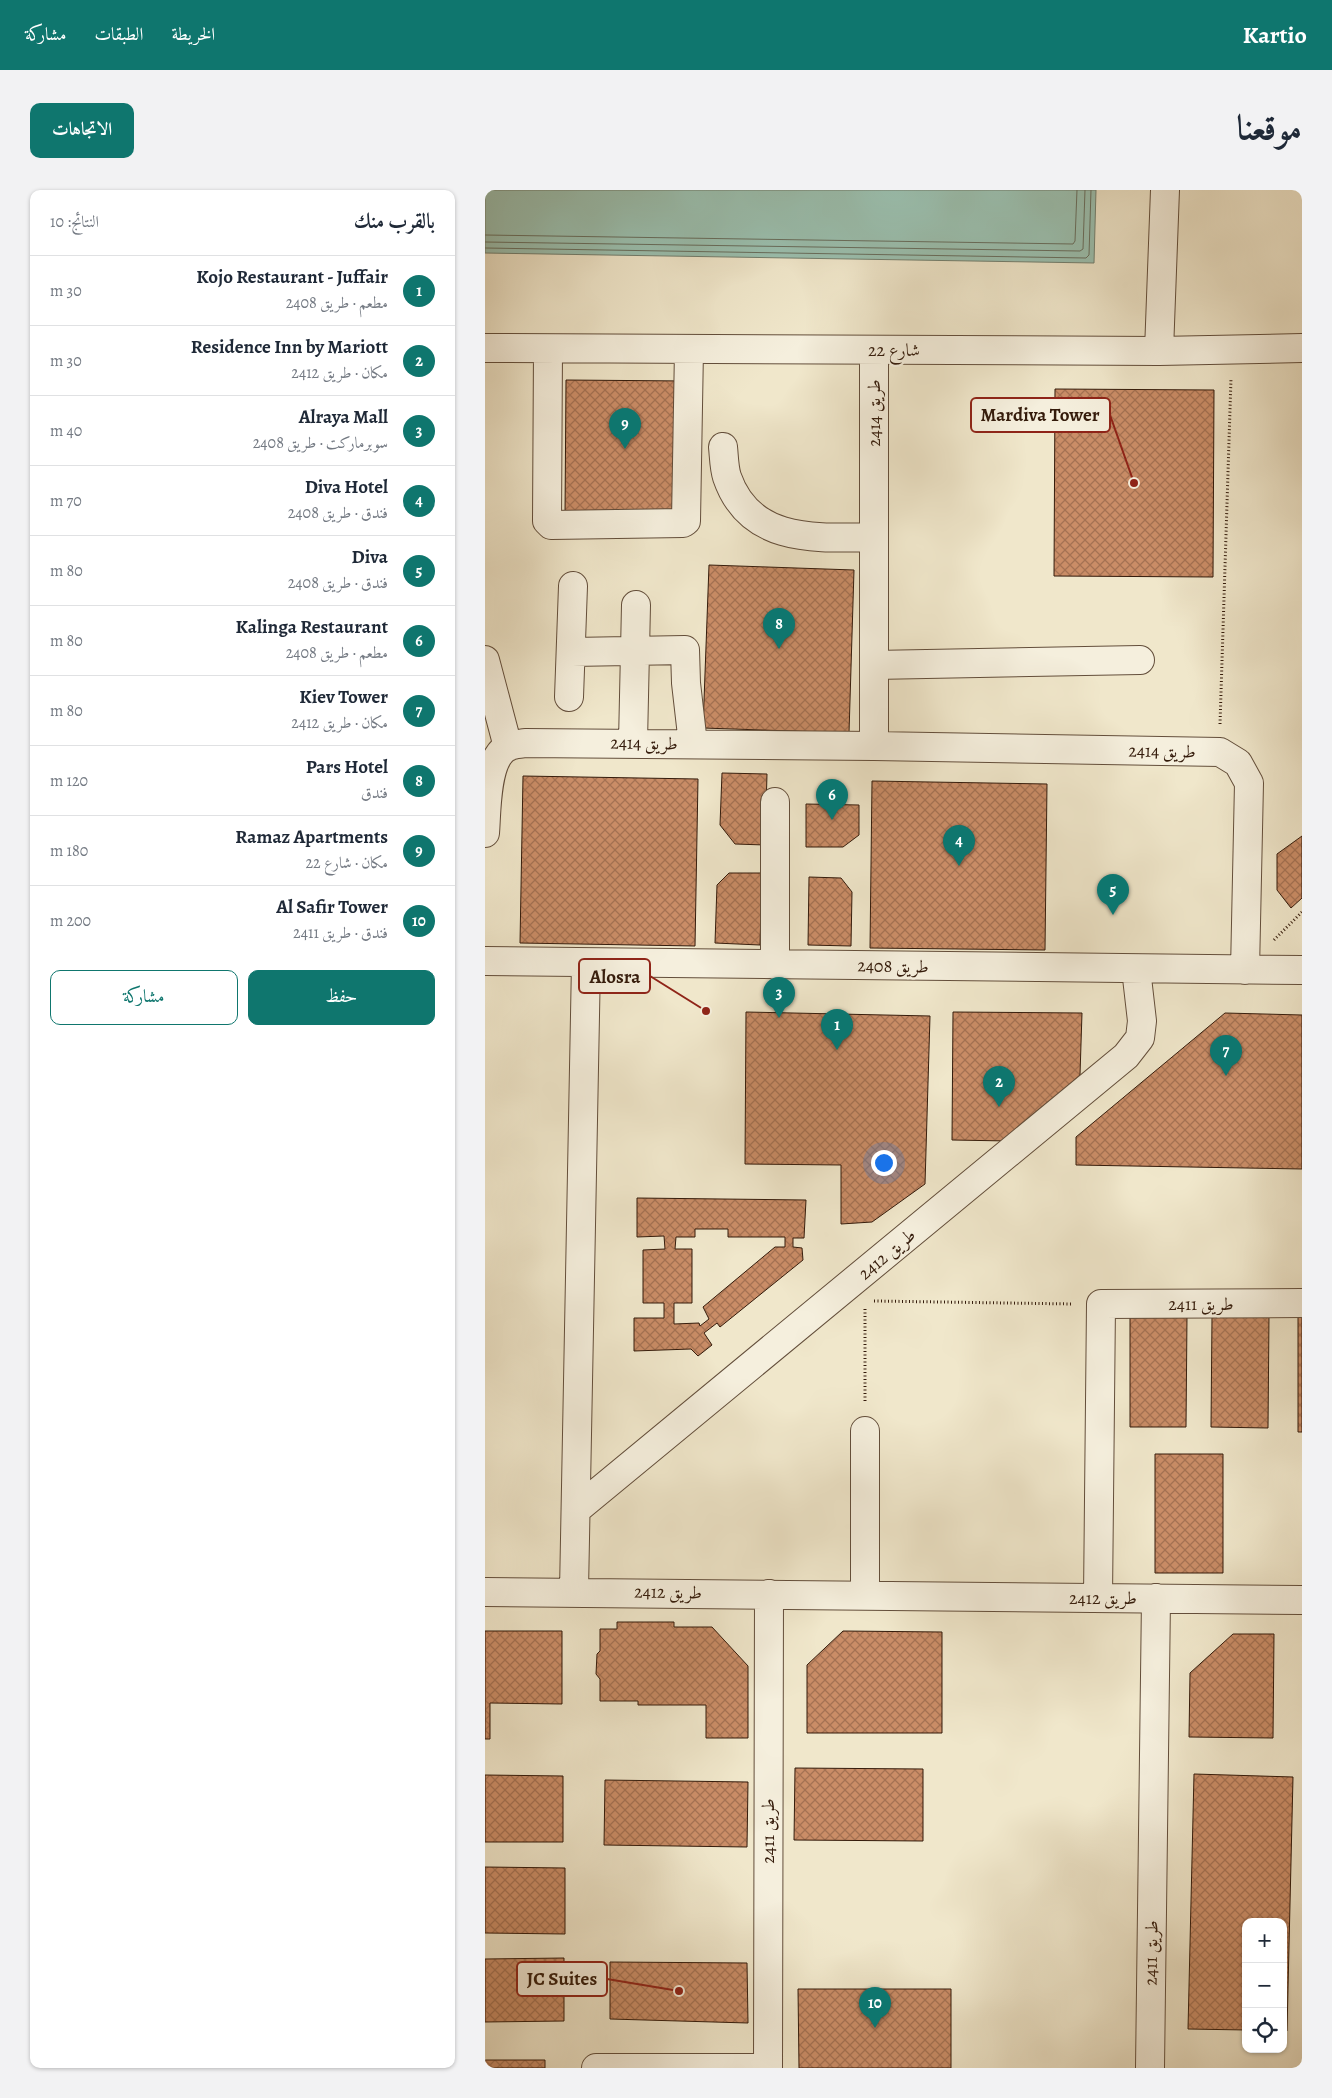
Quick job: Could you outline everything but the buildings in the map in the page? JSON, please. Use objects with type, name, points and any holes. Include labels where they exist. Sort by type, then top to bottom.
[{"type":"street","points":[[1159,351],[1165,190]]},
{"type":"street","name":"شارع 22","points":[[485,348],[1159,351],[1302,348]]},
{"type":"street","points":[[548,348],[547,521],[551,524],[683,523],[686,521],[689,350]]},
{"type":"street","name":"طريق 2414","points":[[874,746],[875,350]]},
{"type":"street","points":[[723,447],[727,476],[740,503],[762,524],[789,534],[874,537]]},
{"type":"street","points":[[569,697],[573,586]]},
{"type":"street","points":[[633,742],[636,651],[635,606]]},
{"type":"street","points":[[572,652],[685,650],[686,683],[693,744]]},
{"type":"street","points":[[485,660],[508,747],[497,757],[492,767],[485,833]]},
{"type":"street","points":[[874,665],[1140,660]]},
{"type":"street","name":"طريق 2414","points":[[508,747],[525,743],[633,742],[1220,752],[1238,763],[1249,783],[1245,970]]},
{"type":"street","points":[[775,802],[775,964]]},
{"type":"street","name":"طريق 2408","points":[[485,961],[1302,970]]},
{"type":"street","points":[[574,1591],[586,963]]},
{"type":"street","name":"طريق 2412","points":[[576,1510],[1126,1056],[1140,1038],[1142,1021],[1136,969]]},
{"type":"street","name":"طريق 2411","points":[[1101,1304],[1302,1303]]},
{"type":"street","points":[[1098,1598],[1101,1304]]},
{"type":"street","points":[[865,1431],[865,1595]]},
{"type":"street","name":"طريق 2412","points":[[485,1592],[574,1591],[1302,1600]]},
{"type":"street","name":"طريق 2411","points":[[768,2068],[769,1594]]},
{"type":"street","name":"طريق 2411","points":[[1149,2068],[1156,1598]]},
{"type":"street","points":[[596,2068],[761,2068]]},
{"type":"path","points":[[1220,752],[1232,350]]},
{"type":"path","points":[[865,1431],[865,1301],[1101,1304]]},
{"type":"water","points":[[485,190],[1096,190],[1094,263],[485,253]]},
{"type":"place","name":"Ramaz Apartments","points":[[625,449]]},
{"type":"place","name":"Mardiva Tower","points":[[1134,483]]},
{"type":"place","name":"Pars Hotel","points":[[779,649]]},
{"type":"place","name":"Kalinga Restaurant","points":[[832,820]]},
{"type":"place","name":"Diva Hotel","points":[[959,866]]},
{"type":"place","name":"Diva","points":[[1113,915]]},
{"type":"place","name":"Alosra","points":[[706,1011]]},
{"type":"place","name":"Alraya Mall","points":[[779,1018]]},
{"type":"place","name":"Kojo Restaurant - Juffair","points":[[837,1050]]},
{"type":"place","name":"Kiev Tower","points":[[1226,1076]]},
{"type":"place","name":"Residence Inn by Mariott","points":[[999,1107]]},
{"type":"place","name":"JC Suites","points":[[679,1991]]},
{"type":"place","name":"Al Safir Tower","points":[[875,2028]]}]
